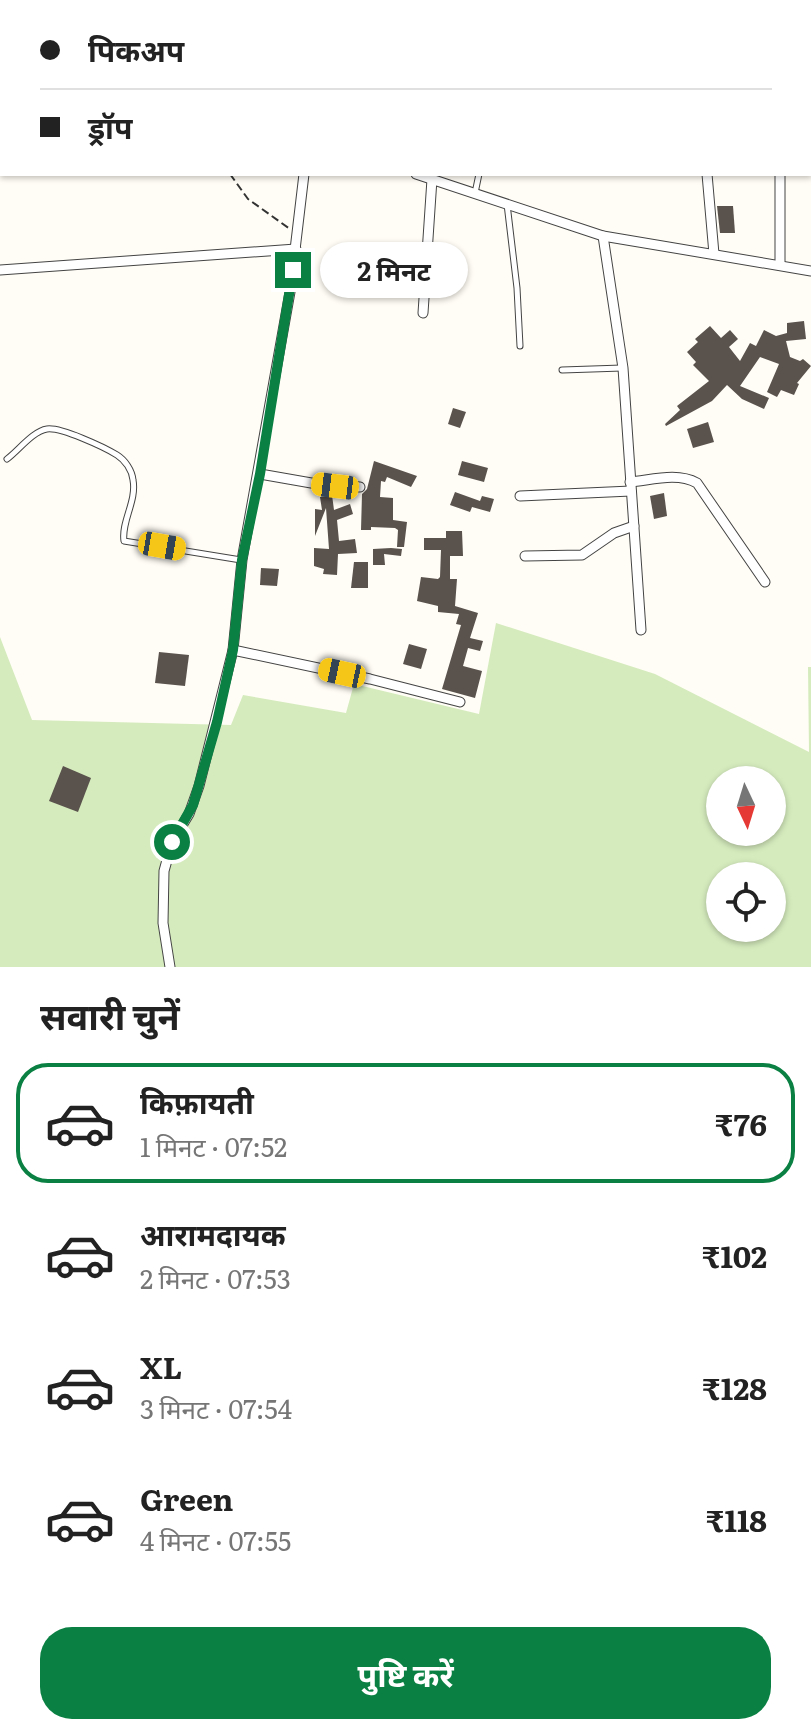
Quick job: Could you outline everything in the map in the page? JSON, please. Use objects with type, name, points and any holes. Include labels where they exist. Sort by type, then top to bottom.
[{"type":"street","points":[[170,967],[162,891],[167,854],[193,805],[217,722],[233,650],[242,560],[260,474],[296,249],[304,176]]},
{"type":"street","points":[[422,176],[603,236],[811,271]]},
{"type":"street","points":[[707,176],[714,254]]},
{"type":"street","points":[[780,176],[780,265]]},
{"type":"street","points":[[423,313],[432,179]]},
{"type":"street","points":[[603,236],[623,368],[641,630]]},
{"type":"street","points":[[0,270],[296,249]]},
{"type":"street","points":[[260,474],[317,484],[360,487]]},
{"type":"street","points":[[520,496],[630,486],[675,477],[689,479],[697,483],[765,582]]},
{"type":"street","points":[[525,556],[576,557],[591,551],[614,533],[634,526]]},
{"type":"street","points":[[233,650],[460,702]]},
{"type":"lane","points":[[475,193],[479,176]]},
{"type":"lane","points":[[507,204],[520,346]]},
{"type":"lane","points":[[562,370],[623,368]]},
{"type":"lane","points":[[7,459],[46,429],[67,433],[110,451],[125,462],[133,480],[134,490],[124,541],[242,560]]},
{"type":"path","points":[[231,176],[248,199],[297,234]]},
{"type":"green space","points":[[496,623],[655,674],[809,752],[808,667],[811,667],[811,967],[0,967],[0,637],[32,720],[231,725],[243,695],[346,713],[354,684],[479,714]]},
{"type":"building","points":[[717,206],[733,206],[735,233],[720,233]]},
{"type":"building","points":[[804,321],[806,339],[786,341],[790,357],[800,361],[803,359],[811,366],[797,383],[794,395],[781,390],[777,397],[767,392],[779,364],[760,357],[740,386],[769,398],[764,409],[742,399],[727,385],[712,401],[666,426],[680,410],[677,406],[709,381],[693,365],[696,362],[687,352],[698,342],[695,339],[710,326],[721,338],[730,330],[738,339],[729,347],[740,361],[750,343],[756,346],[764,330],[776,336],[787,333],[787,323]]},
{"type":"building","points":[[453,408],[466,412],[460,428],[448,424]]},
{"type":"building","points":[[708,422],[714,442],[693,448],[687,429]]},
{"type":"building","points":[[374,461],[417,476],[411,487],[387,477],[385,482],[381,481],[380,497],[393,498],[393,520],[407,522],[404,547],[397,547],[398,530],[395,528],[371,527],[371,530],[361,530],[362,494],[367,489]]},
{"type":"building","points":[[462,461],[488,468],[484,482],[458,475]]},
{"type":"building","points":[[455,492],[480,501],[482,496],[494,499],[490,512],[472,507],[470,512],[450,505]]},
{"type":"building","points":[[664,493],[667,516],[654,519],[650,496]]},
{"type":"building","points":[[332,495],[334,510],[350,504],[353,514],[337,520],[339,541],[355,539],[357,553],[338,554],[337,575],[323,574],[324,569],[314,566],[314,548],[329,549],[326,508],[315,536],[315,509],[322,510],[320,497]]},
{"type":"building","points":[[446,531],[462,531],[463,556],[450,556],[450,579],[457,579],[455,606],[478,613],[470,638],[483,641],[480,651],[468,648],[463,666],[482,671],[475,698],[442,689],[461,625],[456,624],[459,614],[438,612],[438,606],[417,601],[421,577],[440,577],[441,550],[424,550],[424,538],[446,538]]},
{"type":"building","points":[[373,549],[402,549],[401,556],[384,554],[385,565],[373,565]]},
{"type":"building","points":[[354,562],[368,562],[368,588],[351,588]]},
{"type":"building","points":[[261,568],[279,569],[277,586],[260,585]]},
{"type":"building","points":[[409,644],[427,649],[421,669],[403,664]]},
{"type":"building","points":[[159,652],[189,655],[185,686],[155,683]]},
{"type":"building","points":[[63,766],[91,778],[78,812],[49,801]]},
{"type":"route","points":[[172,842],[193,805],[217,722],[233,650],[242,560],[260,474],[293,270]]}]
